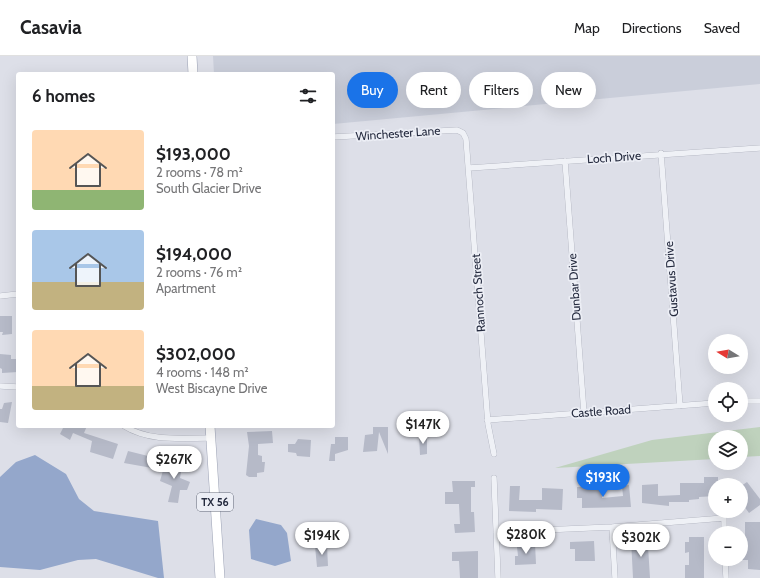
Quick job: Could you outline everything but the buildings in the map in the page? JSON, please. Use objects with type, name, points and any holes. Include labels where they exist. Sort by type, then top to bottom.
[{"type":"main road","points":[[192,56],[193,72]]},
{"type":"main road","name":"TX 56","points":[[210,428],[220,578]]},
{"type":"street","name":"Winchester Lane","points":[[335,137],[452,130],[463,133]]},
{"type":"street","name":"Rannoch Street","points":[[463,133],[466,139],[469,168],[488,420],[494,454]]},
{"type":"street","name":"Loch Drive","points":[[469,168],[661,153],[760,148]]},
{"type":"street","name":"Gustavus Drive","points":[[661,153],[680,406]]},
{"type":"street","name":"Dunbar Drive","points":[[565,161],[584,413]]},
{"type":"street","points":[[0,296],[16,294]]},
{"type":"street","points":[[0,386],[16,387]]},
{"type":"street","points":[[748,401],[760,400]]},
{"type":"street","name":"Castle Road","points":[[488,420],[708,404]]},
{"type":"street","points":[[127,428],[133,432],[157,438],[210,438]]},
{"type":"street","points":[[494,478],[498,578]]},
{"type":"street","points":[[496,532],[612,527],[724,518],[724,526]]},
{"type":"street","points":[[612,527],[615,578]]},
{"type":"street","points":[[725,566],[726,578]]},
{"type":"shaded area","points":[[213,56],[760,56],[760,84],[596,99],[596,72],[541,72],[541,105],[533,105],[533,72],[469,72],[469,108],[504,108],[335,124],[335,72],[214,72]]},
{"type":"green space","points":[[760,427],[760,456],[748,457],[748,430],[735,430]]},
{"type":"green space","points":[[708,433],[708,459],[555,468],[652,440]]},
{"type":"water","points":[[35,455],[66,474],[79,499],[94,511],[158,521],[164,578],[158,578],[96,559],[78,560],[40,570],[0,567],[0,477],[16,462]]},
{"type":"water","points":[[256,519],[281,525],[287,533],[291,561],[275,566],[251,559],[249,530]]}]
